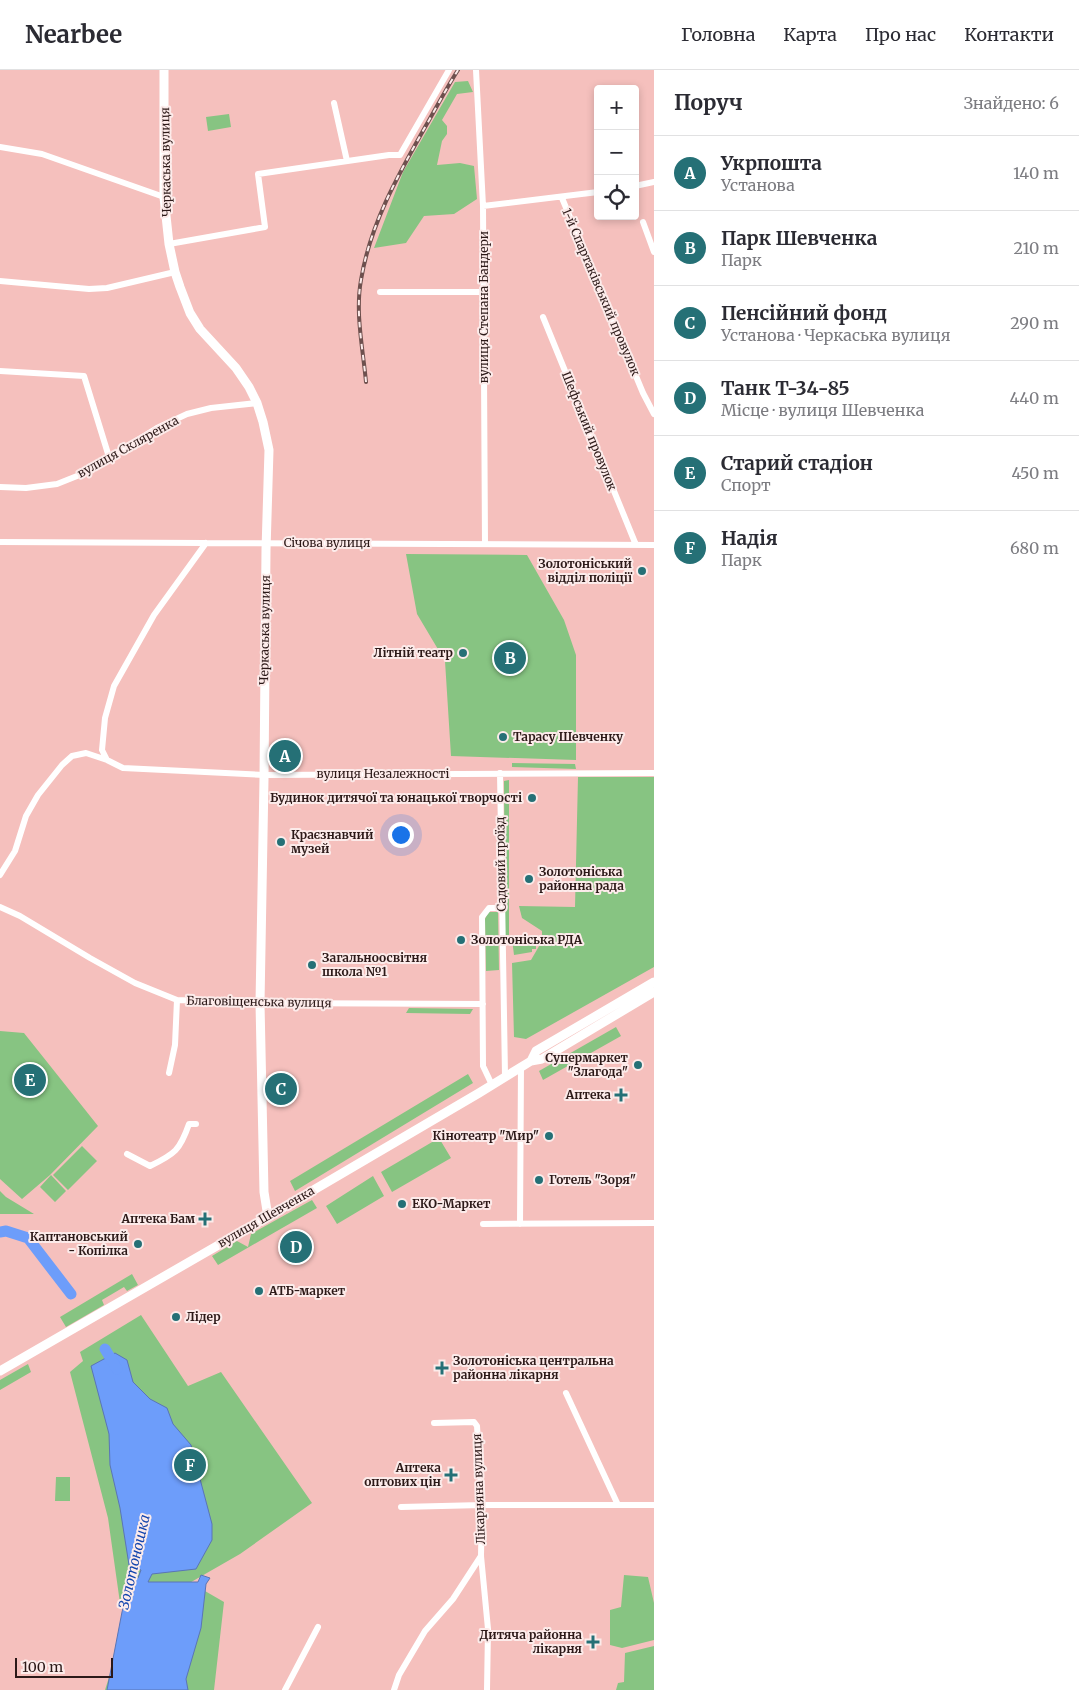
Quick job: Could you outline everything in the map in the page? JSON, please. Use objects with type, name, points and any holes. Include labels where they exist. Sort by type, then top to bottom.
[{"type":"street","name":"Черкаська вулиця","points":[[164,70],[164,196],[169,244],[175,272],[190,312],[200,329],[236,368],[257,403],[263,422],[268,450],[260,1003],[264,1192],[268,1217]]},
{"type":"street","points":[[169,244],[265,227],[258,174],[400,155],[449,70]]},
{"type":"street","name":"вулиця Степана Бандери","points":[[476,70],[483,206],[485,544]]},
{"type":"street","points":[[334,103],[346,161]]},
{"type":"street","points":[[0,147],[42,154],[164,196]]},
{"type":"street","points":[[639,185],[654,182]]},
{"type":"street","points":[[483,206],[594,193]]},
{"type":"street","name":"1-й Спартаківський провулок","points":[[562,198],[643,393],[654,414]]},
{"type":"street","points":[[643,222],[654,252]]},
{"type":"street","points":[[0,280],[89,289],[107,288],[175,272]]},
{"type":"street","points":[[380,292],[484,292]]},
{"type":"street","name":"Шефський провулок","points":[[543,318],[636,545]]},
{"type":"street","points":[[0,371],[84,376],[109,458]]},
{"type":"street","name":"вулиця Скляренка","points":[[0,487],[26,488],[57,484],[82,474],[157,428],[187,414],[212,408],[257,403]]},
{"type":"street","name":"Січова вулиця","points":[[0,542],[654,545]]},
{"type":"street","points":[[107,760],[102,750],[105,718],[114,686],[154,615],[206,543]]},
{"type":"street","name":"вулиця Незалежності","points":[[0,876],[15,850],[26,816],[38,795],[62,765],[72,756],[84,753],[107,760],[123,768],[264,775],[654,773]]},
{"type":"street","name":"Садовий проїзд","points":[[500,773],[505,1076]]},
{"type":"street","name":"Благовіщенська вулиця","points":[[0,907],[20,916],[128,979],[177,1000],[260,1003],[483,1004]]},
{"type":"street","points":[[492,1085],[483,1066],[482,917],[489,908],[502,908]]},
{"type":"street","name":"вулиця Шевченка","points":[[531,1061],[536,1051],[654,982]]},
{"type":"street","name":"вулиця Шевченка","points":[[0,1371],[268,1217],[521,1066],[531,1061],[542,1059],[654,992]]},
{"type":"street","points":[[169,1073],[175,1045],[177,1000]]},
{"type":"street","points":[[520,1224],[521,1066]]},
{"type":"street","points":[[127,1154],[150,1166],[171,1156],[183,1142],[190,1124],[196,1124]]},
{"type":"street","points":[[483,1224],[654,1223]]},
{"type":"street","points":[[566,1394],[618,1505]]},
{"type":"street","name":"Лікарняна вулиця","points":[[394,1690],[398,1674],[425,1630],[454,1599],[481,1556],[482,1505],[477,1426],[474,1422],[434,1423]]},
{"type":"street","points":[[401,1507],[654,1505]]},
{"type":"street","points":[[481,1556],[488,1629],[487,1690]]},
{"type":"street","points":[[285,1690],[318,1627]]},
{"type":"green space","points":[[468,81],[473,92],[457,94],[442,120],[447,126],[447,134],[442,141],[437,165],[460,163],[474,166],[477,199],[454,214],[424,216],[406,243],[374,248],[403,172],[455,82]]},
{"type":"green space","points":[[229,114],[231,127],[208,131],[206,117]]},
{"type":"green space","points":[[406,554],[527,555],[564,620],[576,655],[576,760],[451,756],[445,661],[417,614]]},
{"type":"green space","points":[[512,763],[575,764],[576,769],[512,767]]},
{"type":"green space","points":[[578,777],[654,777],[654,967],[526,1039],[514,1037],[512,963],[531,960],[542,941],[542,931],[522,918],[519,906],[575,907]]},
{"type":"green space","points":[[509,780],[509,935],[505,935],[504,781]]},
{"type":"green space","points":[[488,912],[498,912],[499,970],[486,971],[485,919]]},
{"type":"green space","points":[[538,937],[536,949],[532,949],[532,952],[514,955],[512,939]]},
{"type":"green space","points":[[409,1008],[473,1009],[470,1014],[406,1013]]},
{"type":"green space","points":[[616,1027],[621,1036],[543,1080],[539,1071]]},
{"type":"green space","points":[[0,1031],[24,1033],[98,1126],[50,1175],[22,1199],[0,1179]]},
{"type":"green space","points":[[468,1074],[473,1083],[295,1191],[290,1181]]},
{"type":"green space","points":[[439,1138],[451,1158],[392,1192],[381,1172]]},
{"type":"green space","points":[[82,1146],[97,1161],[68,1190],[53,1175]]},
{"type":"green space","points":[[51,1175],[66,1191],[55,1202],[40,1187]]},
{"type":"green space","points":[[373,1176],[384,1196],[337,1224],[326,1206]]},
{"type":"green space","points":[[0,1191],[6,1197],[34,1214],[0,1214]]},
{"type":"green space","points":[[312,1200],[317,1208],[218,1265],[212,1256],[237,1241],[248,1247],[251,1234]]},
{"type":"green space","points":[[132,1274],[138,1285],[127,1291],[124,1287],[102,1300],[104,1305],[66,1327],[60,1317]]},
{"type":"green space","points":[[141,1315],[188,1386],[221,1372],[312,1503],[240,1554],[186,1585],[120,1603],[108,1518],[70,1372],[83,1361],[80,1352]]},
{"type":"green space","points":[[28,1364],[31,1372],[0,1390],[0,1380]]},
{"type":"green space","points":[[56,1477],[70,1477],[70,1501],[55,1501]]},
{"type":"green space","points":[[624,1575],[648,1577],[654,1603],[654,1640],[622,1648],[610,1645],[610,1610],[621,1607]]},
{"type":"green space","points":[[184,1591],[205,1591],[224,1602],[214,1690],[105,1690],[121,1639]]},
{"type":"green space","points":[[654,1646],[654,1690],[616,1690],[618,1683],[624,1682],[625,1653]]},
{"type":"water","points":[[115,1353],[127,1360],[133,1382],[150,1399],[167,1408],[173,1424],[191,1445],[212,1524],[212,1540],[196,1569],[152,1574],[148,1582],[198,1582],[201,1575],[210,1578],[206,1584],[201,1628],[186,1679],[188,1690],[107,1690],[129,1586],[138,1578],[141,1570],[129,1565],[120,1508],[110,1465],[109,1434],[91,1366]]},
{"type":"waterway","name":"Золотоношка","points":[[0,1232],[6,1231],[28,1238],[71,1294]]},
{"type":"waterway","name":"Золотоношка","points":[[105,1349],[117,1369]]},
{"type":"railway","points":[[366,382],[359,305],[359,293],[365,260],[378,221],[395,183],[458,70]]},
{"type":"place","name":"Золотоніський відділ поліції","points":[[642,571]]},
{"type":"place","name":"Літній театр","points":[[463,653]]},
{"type":"place","name":"Парк Шевченка","points":[[510,658]]},
{"type":"place","name":"Тарасу Шевченку","points":[[503,737]]},
{"type":"place","name":"Укрпошта","points":[[285,756]]},
{"type":"place","name":"Будинок дитячої та юнацької творчості","points":[[532,798]]},
{"type":"place","name":"Краєзнавчий музей","points":[[281,842]]},
{"type":"place","name":"Золотоніська районна рада","points":[[529,879]]},
{"type":"place","name":"Золотоніська РДА","points":[[461,940]]},
{"type":"place","name":"Загальноосвітня школа №1","points":[[312,965]]},
{"type":"place","name":"Супермаркет \"Злагода\"","points":[[638,1065]]},
{"type":"place","name":"Старий стадіон","points":[[30,1080]]},
{"type":"place","name":"Пенсійний фонд","points":[[281,1089]]},
{"type":"place","name":"Аптека","points":[[621,1095]]},
{"type":"place","name":"Кінотеатр \"Мир\"","points":[[549,1136]]},
{"type":"place","name":"Готель \"Зоря\"","points":[[539,1180]]},
{"type":"place","name":"ЕКО-Маркет","points":[[402,1204]]},
{"type":"place","name":"Аптека Бам","points":[[205,1219]]},
{"type":"place","name":"Каптановський - Копілка","points":[[138,1244]]},
{"type":"place","name":"Танк Т-34-85","points":[[296,1247]]},
{"type":"place","name":"АТБ-маркет","points":[[259,1291]]},
{"type":"place","name":"Лідер","points":[[176,1317]]},
{"type":"place","name":"Золотоніська центральна районна лікарня","points":[[442,1368]]},
{"type":"place","name":"Надія","points":[[190,1465]]},
{"type":"place","name":"Аптека оптових цін","points":[[451,1475]]},
{"type":"place","name":"Дитяча районна лікарня","points":[[593,1642]]}]
